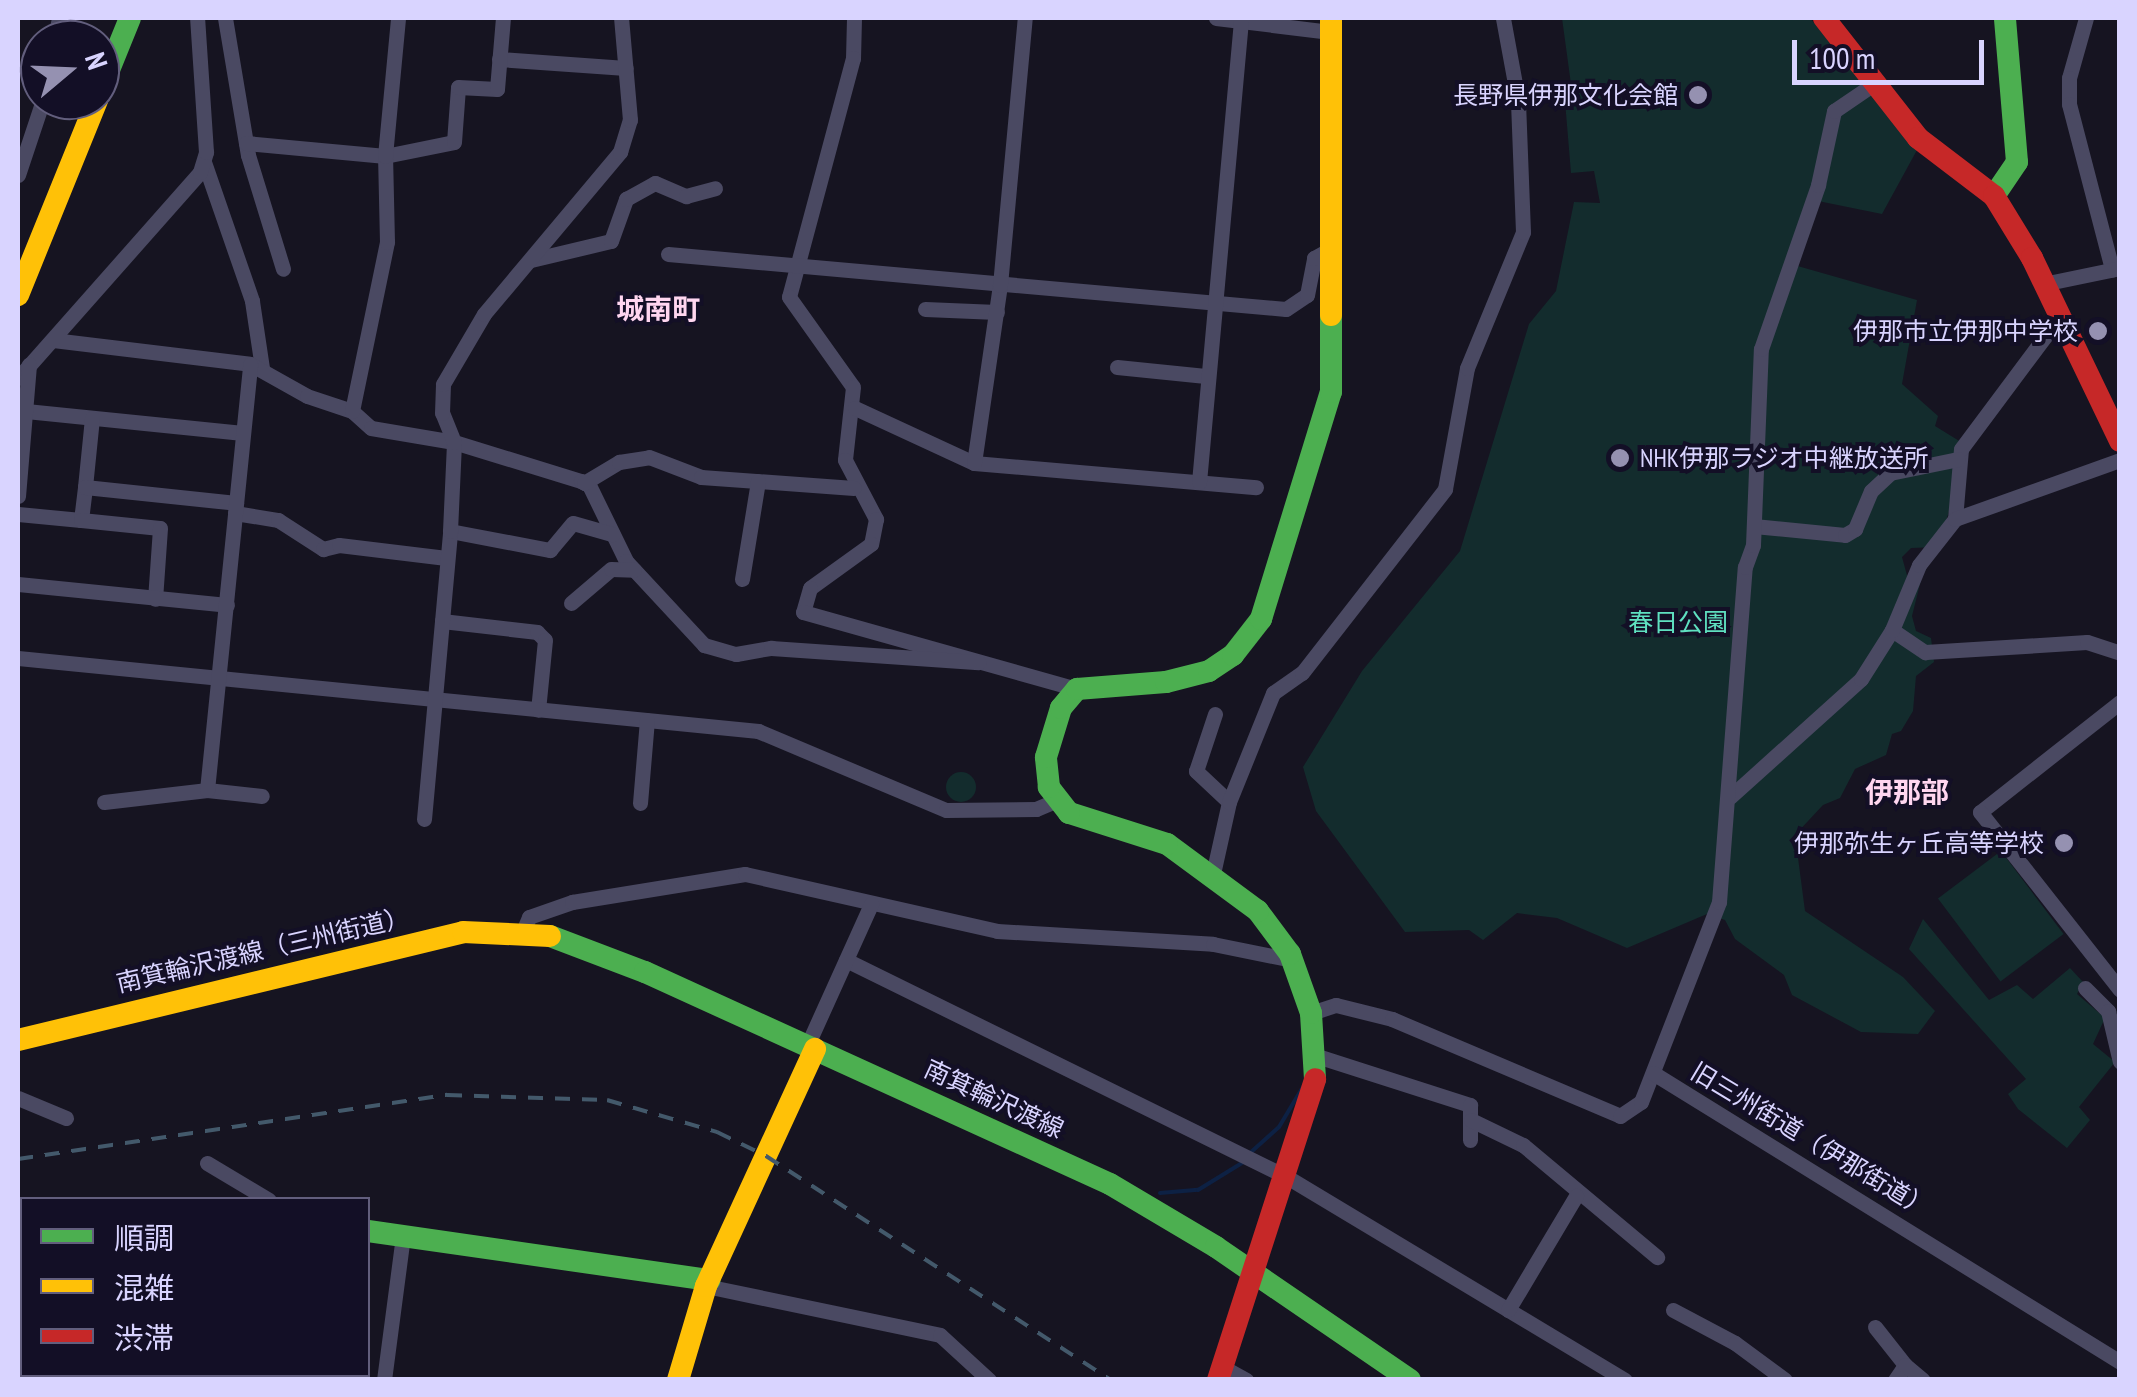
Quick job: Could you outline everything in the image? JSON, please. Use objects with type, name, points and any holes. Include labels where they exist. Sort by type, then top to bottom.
[{"type":"street","points":[[120,43],[130,18]]},
{"type":"street","points":[[197,18],[204,162],[252,300],[256,366],[243,433],[207,790]]},
{"type":"street","points":[[225,18],[246,143],[283,269]]},
{"type":"street","points":[[352,411],[388,242],[385,156],[398,18]]},
{"type":"street","points":[[246,143],[385,156],[454,142],[458,87],[497,89],[503,18]]},
{"type":"street","points":[[424,818],[450,532],[454,442],[442,413],[443,384],[484,314],[620,152],[630,120],[625,18]]},
{"type":"street","points":[[854,18],[854,58],[788,297],[853,386],[855,408],[844,460],[854,488],[876,519],[871,544],[810,588],[803,612],[1077,689],[1166,682],[1208,671],[1233,656],[1260,619],[1332,392],[1330,25],[1216,18]]},
{"type":"street","points":[[974,463],[997,312],[1025,18]]},
{"type":"street","points":[[1213,874],[1229,802],[1273,693],[1302,673],[1445,489],[1467,368],[1522,232],[1518,100],[1503,18]]},
{"type":"street","points":[[1824,18],[1926,146],[1994,196],[2120,441]]},
{"type":"street","points":[[1994,196],[2017,162],[2005,18]]},
{"type":"street","points":[[2042,284],[2116,269],[2069,104],[2069,78],[2086,18]]},
{"type":"street","points":[[1199,482],[1241,19]]},
{"type":"street","points":[[498,59],[626,68]]},
{"type":"street","points":[[1653,1074],[1719,902],[1743,593],[1754,526],[1768,323],[1818,186],[1834,110],[1874,83]]},
{"type":"street","points":[[18,174],[36,120]]},
{"type":"street","points":[[18,295],[89,120]]},
{"type":"street","points":[[18,378],[29,360],[54,340],[187,193],[204,162]]},
{"type":"street","points":[[531,260],[611,242],[626,200],[655,183],[686,196],[714,188]]},
{"type":"street","points":[[668,254],[1286,309],[1300,303],[1314,258],[1330,248]]},
{"type":"street","points":[[925,310],[997,312]]},
{"type":"street","points":[[1955,519],[1958,460],[2046,336],[2062,324]]},
{"type":"street","points":[[54,340],[256,366],[306,396],[352,411],[371,428],[454,442],[584,483],[634,570],[704,645],[736,654],[771,648],[979,662]]},
{"type":"street","points":[[18,496],[29,360]]},
{"type":"street","points":[[1116,367],[1206,376]]},
{"type":"street","points":[[855,408],[974,463],[1256,487]]},
{"type":"street","points":[[26,410],[243,433]]},
{"type":"street","points":[[81,520],[92,418]]},
{"type":"street","points":[[584,483],[619,462],[648,458],[700,477],[854,488]]},
{"type":"street","points":[[1754,526],[1846,535],[1855,529],[1871,491],[1890,473],[1958,460]]},
{"type":"street","points":[[1730,797],[1844,697],[1892,630],[1918,565],[1955,519],[2120,460]]},
{"type":"street","points":[[742,579],[758,481]]},
{"type":"street","points":[[84,487],[164,495],[236,508],[278,520],[323,549],[339,545],[446,558]]},
{"type":"street","points":[[155,599],[164,495]]},
{"type":"street","points":[[18,514],[160,528]]},
{"type":"street","points":[[450,532],[550,550],[573,523],[612,534]]},
{"type":"street","points":[[571,602],[611,569],[634,570]]},
{"type":"street","points":[[18,584],[228,605]]},
{"type":"street","points":[[442,622],[537,632],[545,640],[538,710]]},
{"type":"street","points":[[1892,630],[1926,652],[2087,642],[2120,654]]},
{"type":"street","points":[[18,658],[758,731],[946,810],[1036,809],[1057,800]]},
{"type":"street","points":[[1077,689],[1061,708],[1046,757],[1057,800],[1085,820],[1168,844],[1258,910],[1292,960],[1311,1013],[1318,1056],[1316,1091],[1220,1373],[1246,1380]]},
{"type":"street","points":[[2120,702],[1978,811],[2120,990]]},
{"type":"street","points":[[1215,714],[1196,772],[1229,802]]},
{"type":"street","points":[[640,803],[647,720]]},
{"type":"street","points":[[104,802],[207,790],[262,796]]},
{"type":"street","points":[[524,929],[530,916],[572,902],[713,875],[775,877],[870,904],[997,931],[1213,944],[1292,960]]},
{"type":"street","points":[[678,1380],[708,1283],[870,904]]},
{"type":"street","name":"南箕輪沢渡線（三州街道）","points":[[18,1040],[463,932],[524,929]]},
{"type":"street","name":"南箕輪沢渡線","points":[[524,929],[562,937],[1110,1184],[1410,1380]]},
{"type":"street","points":[[846,960],[1288,1177],[1625,1380]]},
{"type":"street","points":[[2084,988],[2108,1011],[2120,1062]]},
{"type":"street","name":"旧三州街道（伊那街道）","points":[[1311,1013],[1336,1006],[1392,1019],[1620,1116],[1634,1112],[1653,1074],[2120,1362]]},
{"type":"street","points":[[1318,1056],[1470,1105],[1470,1140]]},
{"type":"street","points":[[18,1098],[66,1118]]},
{"type":"street","points":[[1471,1120],[1522,1145],[1576,1196],[1657,1257]]},
{"type":"street","points":[[206,1163],[264,1197]]},
{"type":"street","points":[[1508,1310],[1576,1196]]},
{"type":"street","points":[[370,1231],[708,1283],[940,1336],[989,1380]]},
{"type":"street","points":[[384,1380],[403,1236]]},
{"type":"street","points":[[1673,1310],[1736,1342],[1785,1380]]},
{"type":"street","points":[[1875,1326],[1905,1365],[1923,1380]]},
{"type":"street","points":[[1895,1380],[1905,1365]]},
{"type":"green space","name":"春日公園","points":[[1562,18],[1810,18],[1917,150],[1882,214],[1818,201],[1794,265],[1917,300],[1902,384],[1938,416],[1935,426],[1969,447],[1938,547],[1911,548],[1902,557],[1908,579],[1921,580],[1912,616],[1916,631],[1931,638],[1934,662],[1916,676],[1913,711],[1901,731],[1892,734],[1886,755],[1855,769],[1840,798],[1823,805],[1795,835],[1805,911],[1903,977],[1935,1011],[1918,1034],[1861,1032],[1792,995],[1784,975],[1735,939],[1725,920],[1707,914],[1627,948],[1557,918],[1517,913],[1483,940],[1469,930],[1405,932],[1316,811],[1303,767],[1362,671],[1460,551],[1529,324],[1556,291],[1574,202],[1600,203],[1594,171],[1571,173],[1565,101],[1573,99]]},
{"type":"green space","points":[[961,772],[971,777],[976,787],[971,797],[961,802],[951,797],[946,787],[951,777]]},
{"type":"green space","points":[[2001,851],[2064,934],[2000,982],[1938,899]]},
{"type":"green space","points":[[1923,919],[1989,1000],[2017,985],[2033,999],[2070,968],[2083,982],[2077,994],[2105,1018],[2093,1044],[2115,1062],[2079,1107],[2090,1120],[2067,1148],[2018,1109],[2008,1094],[2026,1079],[1909,949]]},
{"type":"waterway","points":[[1250,1153],[1279,1127],[1304,1085]]},
{"type":"waterway","points":[[1160,1193],[1198,1190],[1242,1163]]},
{"type":"railway","points":[[18,1159],[447,1095],[607,1100],[717,1132],[766,1156],[1111,1380]]},
{"type":"traffic: fast","points":[[120,43],[130,18]]},
{"type":"traffic: fast","points":[[1994,196],[2017,162],[2005,18]]},
{"type":"traffic: fast","points":[[1315,1079],[1311,1013],[1290,954],[1258,911],[1167,844],[1069,813],[1049,787],[1046,757],[1061,708],[1077,689],[1166,682],[1209,671],[1233,655],[1261,619],[1331,392],[1331,315]]},
{"type":"traffic: fast","points":[[550,936],[645,972],[1110,1184],[1216,1247],[1410,1380]]},
{"type":"traffic: fast","points":[[370,1231],[709,1280]]},
{"type":"traffic: fast","points":[[18,1285],[20,1293]]},
{"type":"traffic: slow","points":[[1331,18],[1331,315]]},
{"type":"traffic: slow","points":[[18,295],[89,120]]},
{"type":"traffic: slow","points":[[18,1040],[463,932],[550,936]]},
{"type":"traffic: slow","points":[[678,1380],[706,1286],[815,1049]]},
{"type":"traffic: jam","points":[[1824,18],[1918,138],[1994,196],[2032,258],[2120,441]]},
{"type":"traffic: jam","points":[[1218,1380],[1315,1079]]},
{"type":"place","name":"長野県伊那文化会館","points":[[1698,95]]},
{"type":"place","name":"伊那市立伊那中学校","points":[[2098,331]]},
{"type":"place","name":"NHK伊那ラジオ中継放送所","points":[[1620,458]]},
{"type":"place","name":"伊那弥生ヶ丘高等学校","points":[[2064,843]]},
{"type":"district","name":"城南町","points":[[658,309]]},
{"type":"district","name":"伊那部","points":[[1907,792]]}]
